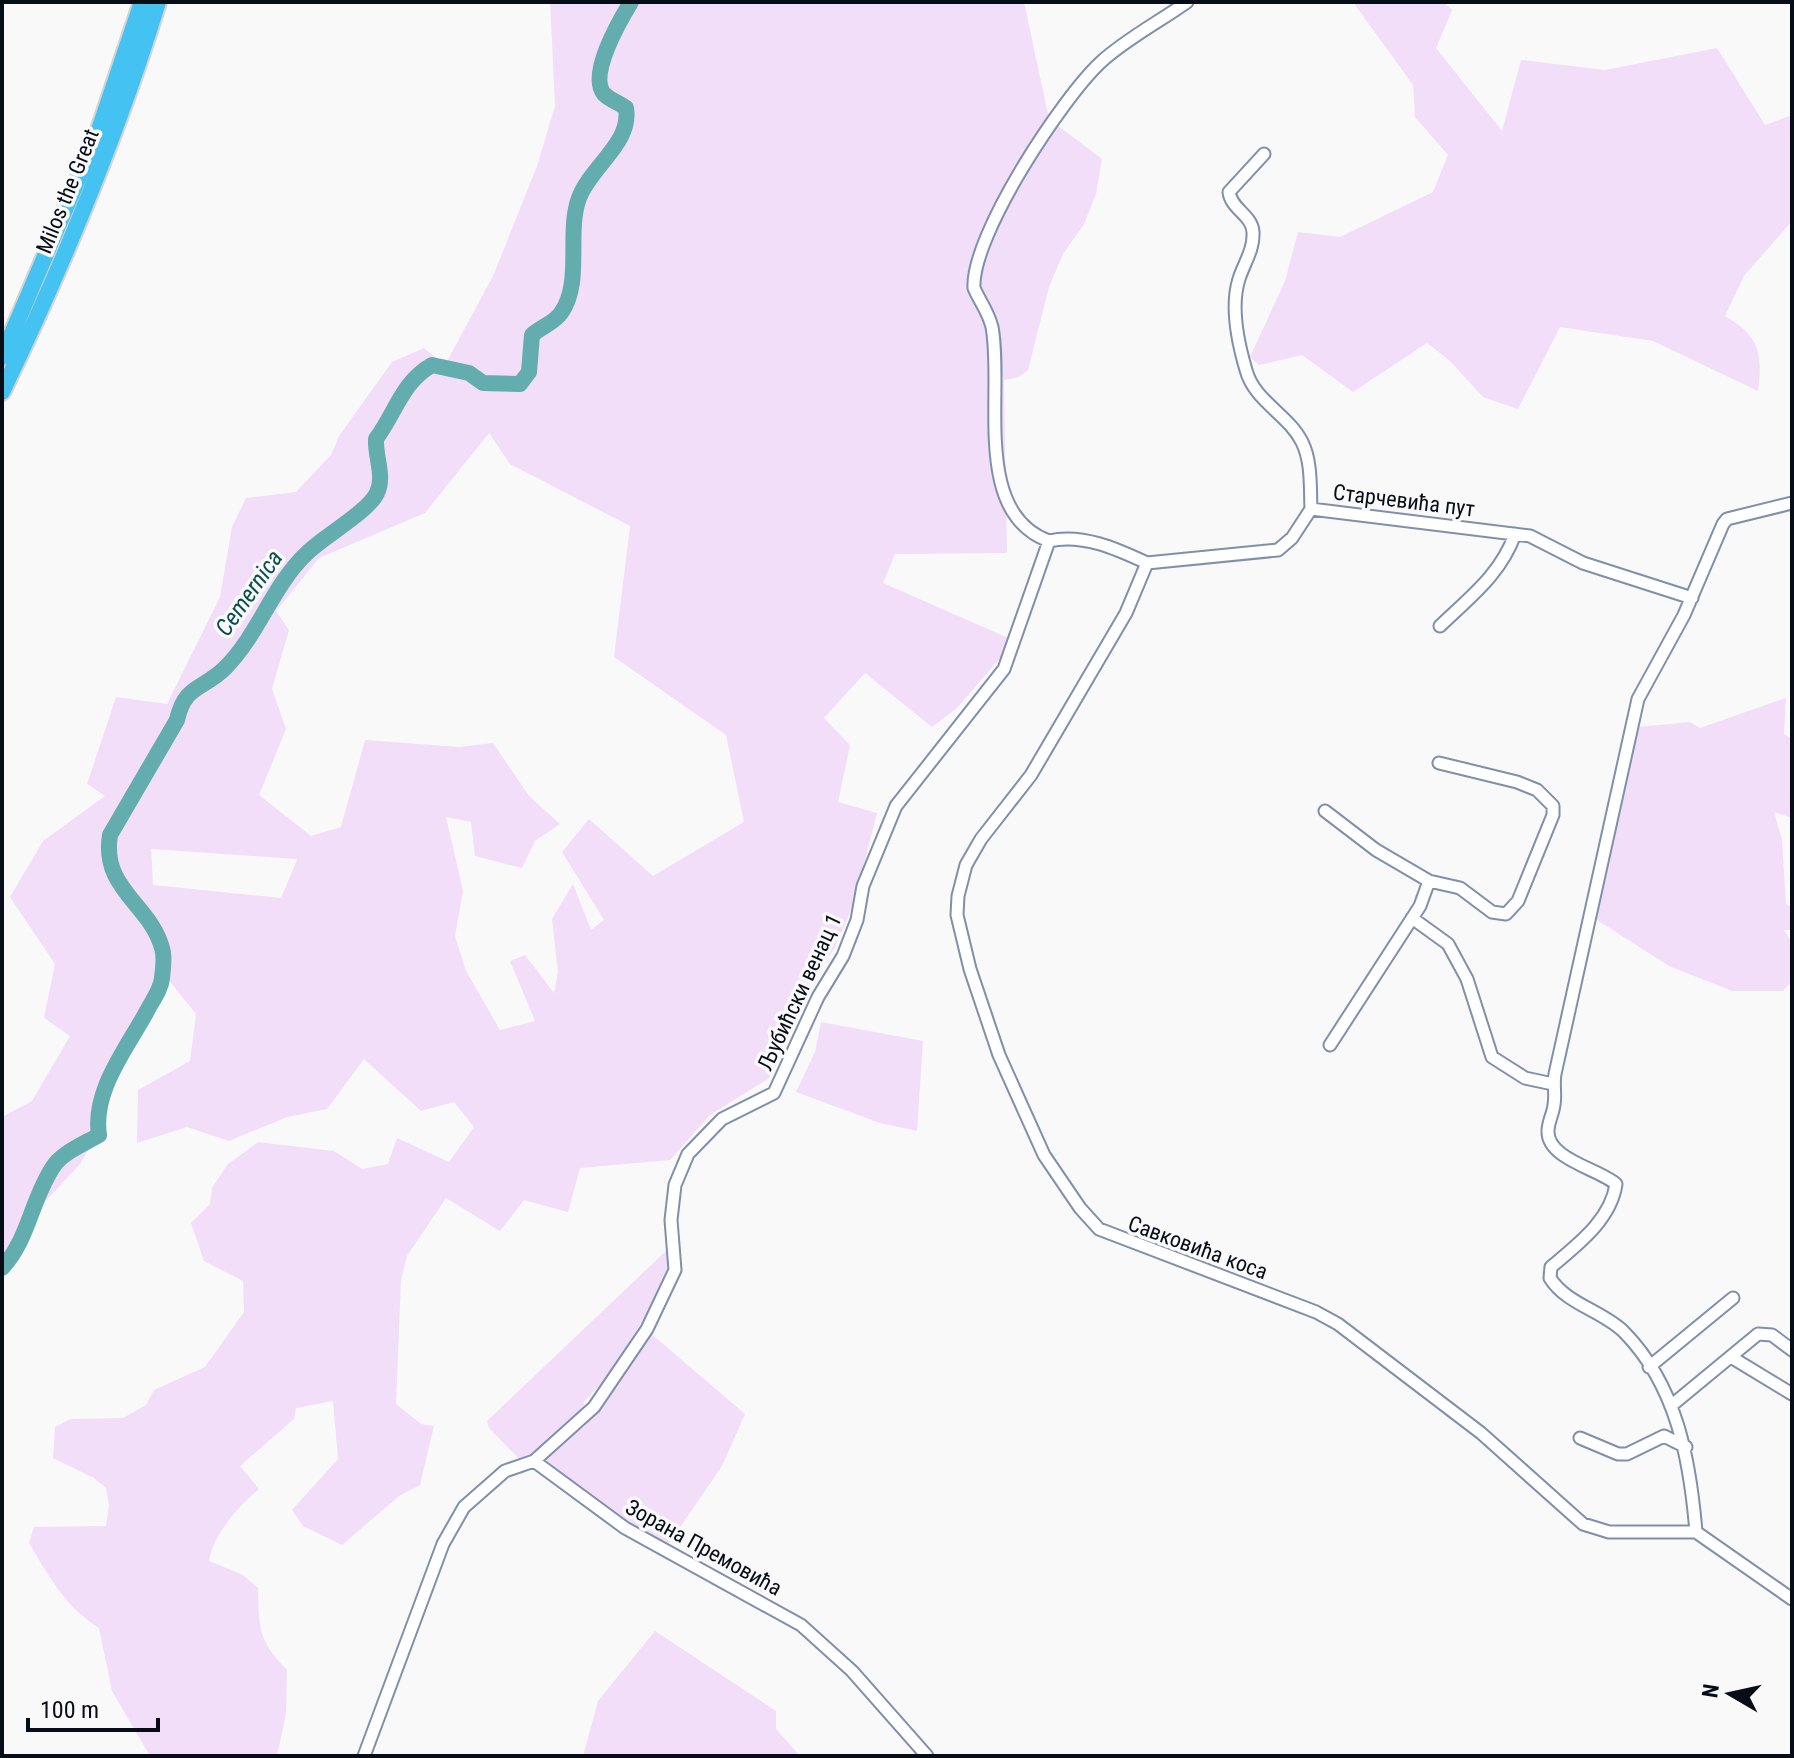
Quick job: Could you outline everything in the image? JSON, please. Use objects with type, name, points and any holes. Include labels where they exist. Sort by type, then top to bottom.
[{"type":"highway","name":"Milos the Great","points":[[2,357],[99,130],[142,2]]},
{"type":"highway","name":"Milos the Great","points":[[2,392],[84,210],[120,120],[158,2]]},
{"type":"street","points":[[1187,2],[1101,62],[1046,126],[988,229],[978,259],[974,288],[986,306],[992,330],[995,430],[1009,509],[1026,530],[1049,541],[1068,537],[1147,563],[1278,550],[1292,538],[1311,509]]},
{"type":"street","name":"Старчевића пут","points":[[1264,154],[1229,192],[1230,201],[1252,224],[1253,233],[1252,247],[1238,280],[1236,318],[1247,374],[1253,387],[1302,441],[1308,465],[1311,509],[1515,534],[1541,540],[1583,563],[1692,598]]},
{"type":"street","points":[[1792,503],[1727,519],[1692,598],[1638,699],[1553,1084],[1554,1106],[1548,1132],[1551,1142],[1560,1152],[1604,1174],[1616,1184],[1609,1208],[1588,1234],[1551,1267],[1550,1278],[1555,1286],[1624,1331],[1672,1405],[1686,1447],[1696,1532],[1792,1599]]},
{"type":"street","points":[[1440,626],[1497,571],[1507,557],[1515,534]]},
{"type":"street","name":"Љубићски венац 1","points":[[534,1461],[594,1407],[647,1329],[675,1270],[671,1220],[675,1185],[688,1154],[722,1119],[774,1093],[818,997],[843,956],[857,920],[863,886],[896,806],[1004,669],[1049,541]]},
{"type":"street","name":"Савковића коса","points":[[1147,563],[1126,613],[1031,775],[981,839],[966,865],[958,896],[957,915],[980,998],[999,1055],[1044,1155],[1080,1208],[1099,1229],[1316,1312],[1338,1324],[1481,1433],[1583,1524],[1609,1532],[1696,1532]]},
{"type":"street","points":[[1325,811],[1376,850],[1429,881],[1460,888],[1492,912],[1506,914],[1518,901],[1553,815],[1553,806],[1537,790],[1439,763]]},
{"type":"street","points":[[1330,1045],[1412,918],[1429,881]]},
{"type":"street","points":[[1412,918],[1448,944],[1467,979],[1492,1057],[1525,1078],[1553,1084]]},
{"type":"street","points":[[1649,1367],[1733,1298]]},
{"type":"street","points":[[1672,1405],[1762,1333],[1772,1335],[1792,1350]]},
{"type":"street","points":[[1731,1357],[1792,1394]]},
{"type":"street","points":[[1580,1438],[1618,1454],[1627,1454],[1664,1436],[1686,1447]]},
{"type":"street","points":[[364,1756],[443,1544],[464,1507],[505,1471],[534,1461]]},
{"type":"street","name":"Зорана Премовића","points":[[534,1461],[625,1528],[801,1625],[852,1671],[927,1756]]},
{"type":"shaded area","points":[[550,2],[1024,2],[1049,119],[1102,159],[1096,194],[1084,224],[1063,254],[1049,287],[1028,370],[1019,377],[1004,380],[1007,553],[895,554],[883,583],[1015,641],[957,708],[932,727],[865,673],[824,718],[850,745],[838,802],[877,813],[854,903],[834,949],[807,988],[769,1078],[710,1115],[670,1160],[580,1168],[568,1212],[524,1200],[500,1231],[446,1198],[407,1256],[401,1280],[396,1404],[421,1424],[434,1426],[420,1485],[399,1496],[342,1545],[303,1526],[292,1510],[338,1459],[333,1401],[296,1408],[294,1419],[240,1466],[259,1489],[228,1521],[211,1551],[209,1561],[243,1575],[258,1588],[265,1642],[287,1670],[286,1714],[277,1756],[150,1756],[112,1691],[99,1628],[67,1600],[29,1543],[34,1527],[106,1526],[109,1505],[106,1488],[94,1478],[53,1458],[55,1427],[70,1419],[123,1418],[146,1405],[154,1390],[205,1367],[244,1312],[243,1281],[204,1261],[191,1223],[210,1204],[212,1188],[227,1165],[258,1142],[334,1151],[362,1169],[388,1164],[397,1138],[449,1162],[474,1127],[454,1102],[421,1111],[364,1059],[327,1109],[287,1117],[229,1141],[187,1127],[137,1143],[138,1090],[190,1061],[196,1014],[167,978],[148,1020],[106,1094],[95,1138],[80,1164],[28,1220],[11,1258],[2,1267],[2,1117],[32,1101],[70,1036],[44,1018],[55,964],[10,897],[43,841],[105,796],[87,784],[116,697],[167,704],[220,597],[232,527],[246,498],[296,492],[331,455],[339,436],[392,362],[424,348],[445,365],[494,274],[537,166],[555,106]],"holes":[[[489,433],[510,464],[630,526],[614,657],[726,735],[744,822],[653,876],[589,819],[562,852],[604,920],[591,930],[573,884],[552,919],[558,972],[554,993],[525,955],[510,961],[535,1021],[500,1030],[466,971],[455,936],[463,891],[446,817],[471,822],[475,856],[522,868],[535,841],[560,824],[529,796],[493,743],[459,747],[365,740],[341,827],[311,836],[259,795],[286,729],[272,689],[289,630],[276,611],[319,558],[425,513]],[[151,849],[296,859],[297,860],[281,898],[153,885]]]},
{"type":"shaded area","points":[[1353,2],[1444,2],[1452,10],[1436,48],[1502,131],[1521,60],[1605,70],[1717,48],[1765,125],[1790,116],[1792,221],[1744,276],[1725,316],[1745,331],[1756,346],[1760,366],[1758,391],[1653,341],[1560,327],[1518,409],[1483,397],[1449,360],[1427,343],[1353,392],[1302,355],[1259,365],[1250,357],[1285,281],[1298,232],[1340,237],[1433,192],[1448,155],[1415,117],[1413,85]]},
{"type":"shaded area","points":[[1786,698],[1784,734],[1792,739],[1792,818],[1774,812],[1782,840],[1786,904],[1792,907],[1792,930],[1784,930],[1792,943],[1792,981],[1783,991],[1732,991],[1669,966],[1594,918],[1638,727],[1690,722],[1700,728]]},
{"type":"shaded area","points":[[821,1022],[923,1041],[917,1131],[880,1123],[796,1092],[815,1052]]},
{"type":"shaded area","points":[[667,1250],[671,1253],[674,1270],[607,1377],[584,1402],[584,1409],[548,1447],[584,1427],[649,1332],[745,1414],[722,1466],[661,1555],[608,1523],[529,1457],[521,1461],[489,1428],[487,1421]]},
{"type":"shaded area","points":[[655,1631],[776,1711],[776,1729],[800,1756],[583,1756],[598,1701]]},
{"type":"waterway","name":"Cemernica","points":[[2,1268],[18,1245],[53,1167],[68,1153],[99,1135],[98,1119],[106,1086],[161,982],[164,963],[162,948],[148,919],[119,883],[109,854],[110,835],[177,720],[185,700],[237,655],[295,566],[315,546],[365,508],[377,493],[380,480],[376,439],[413,380],[432,365],[469,373],[483,383],[520,384],[529,372],[532,335],[558,316],[568,301],[573,272],[575,212],[579,198],[623,132],[626,108],[604,94],[600,74],[607,48],[631,2]]}]
